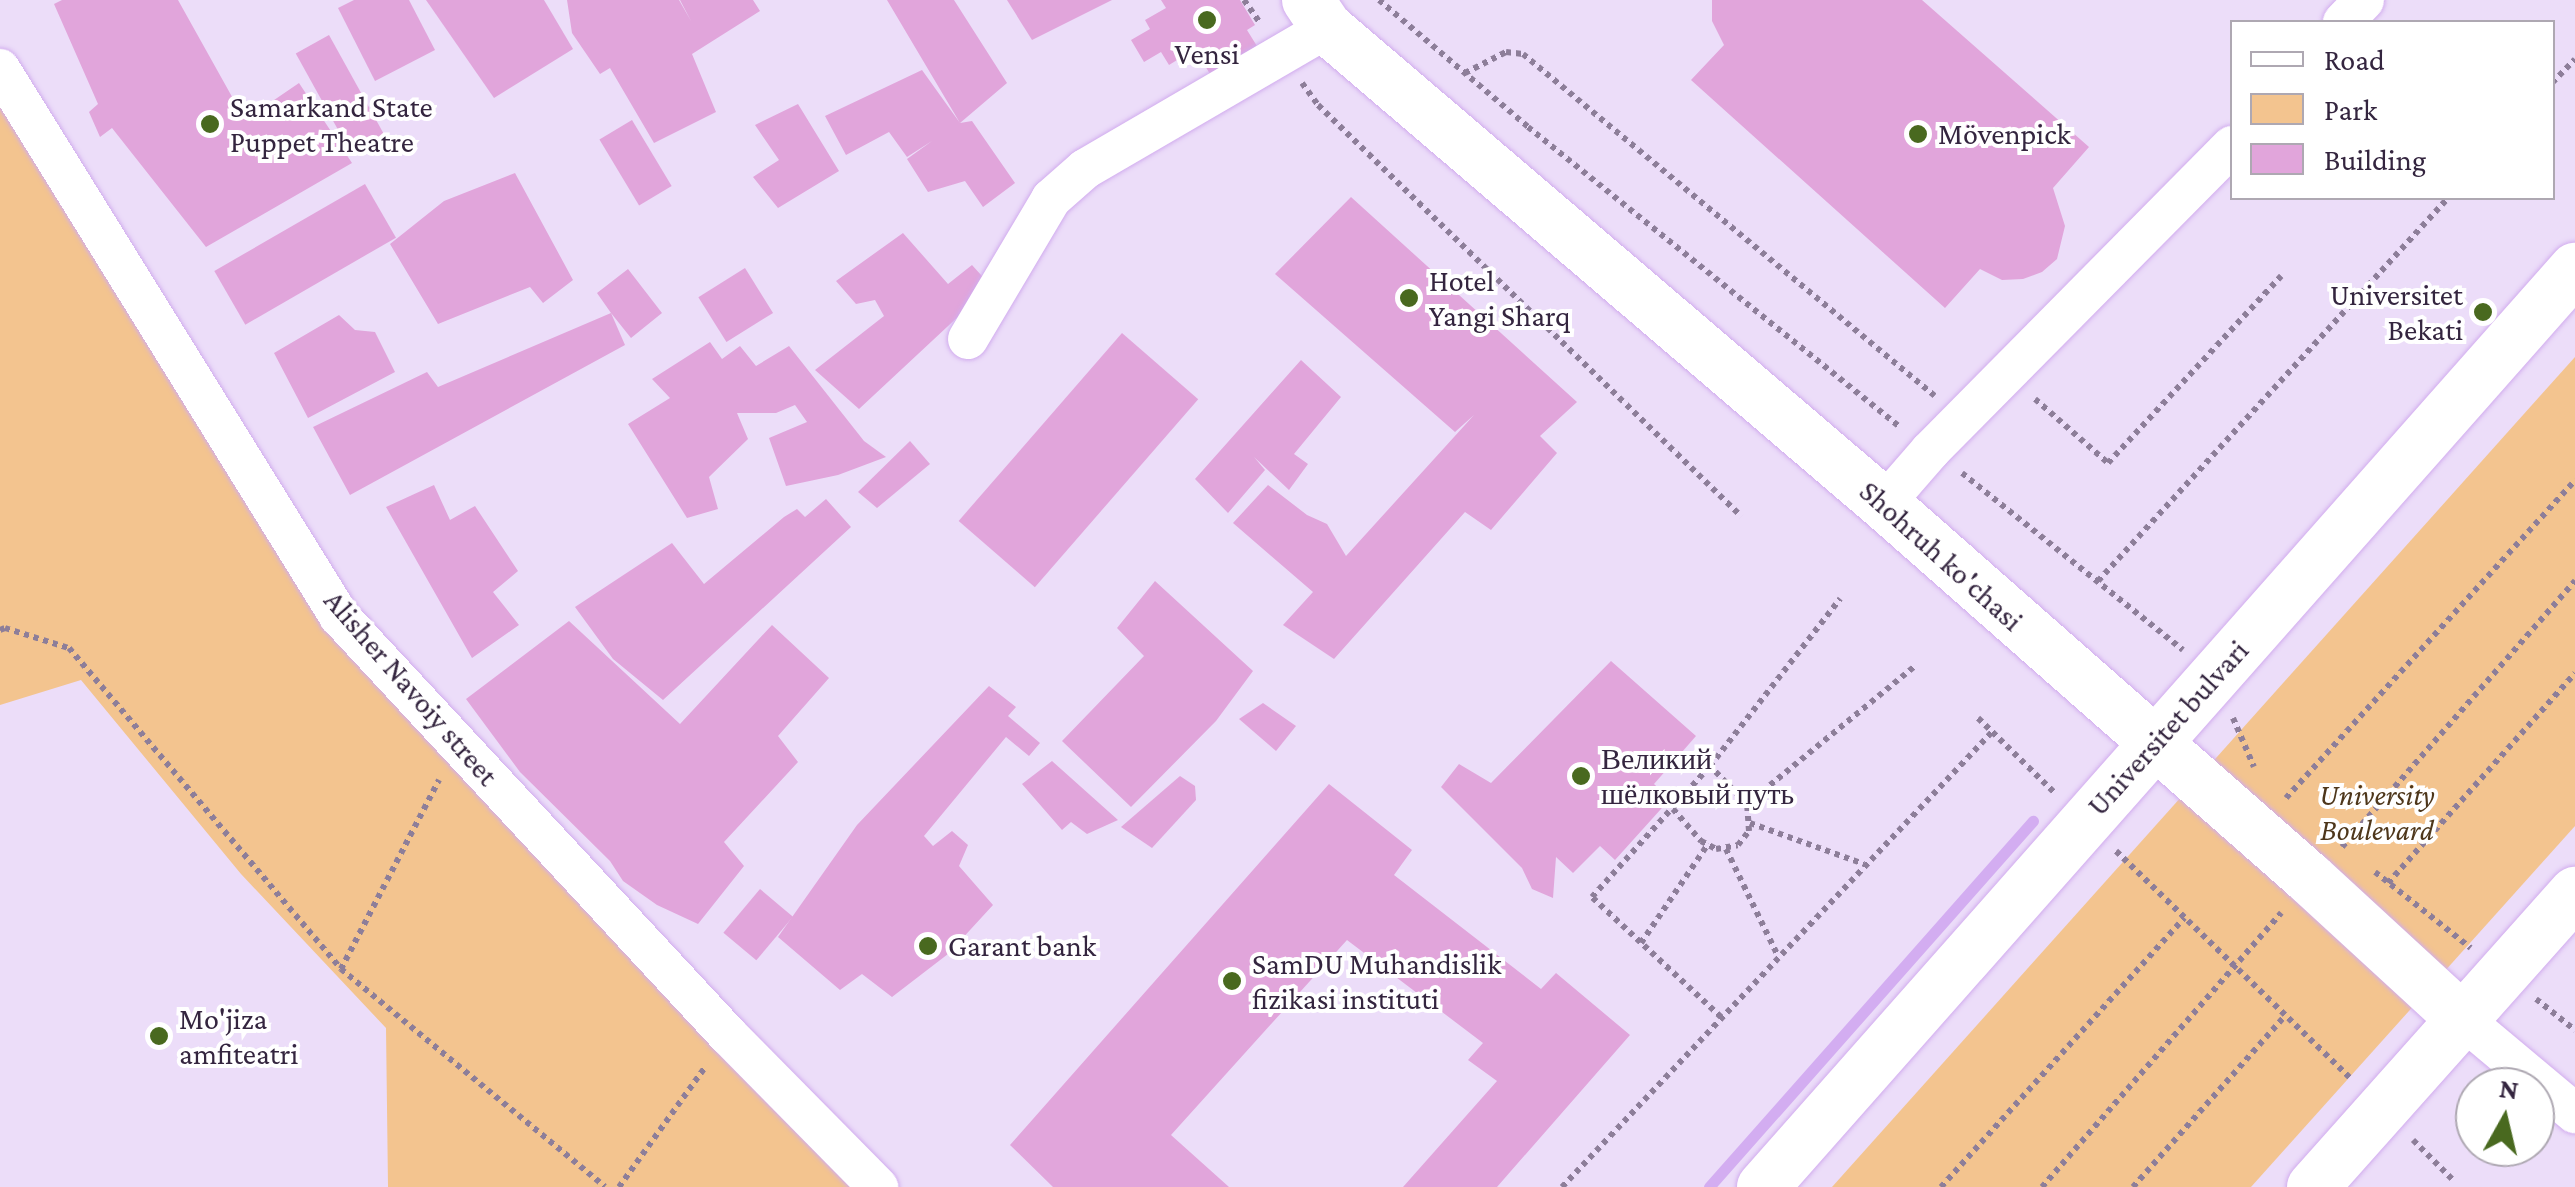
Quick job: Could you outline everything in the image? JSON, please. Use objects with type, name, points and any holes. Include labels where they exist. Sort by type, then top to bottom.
[{"type":"main road","name":"Shohruh ko'chasi","points":[[1318,14],[2154,742],[2326,853],[2460,1018]]},
{"type":"main road","name":"Universitet bulvari","points":[[1763,1187],[2575,269]]},
{"type":"main road","points":[[2313,1187],[2575,892]]},
{"type":"street","points":[[2345,20],[2364,0]]},
{"type":"street","points":[[968,339],[1050,199],[1085,169],[1282,54],[1318,14]]},
{"type":"street","name":"Alisher Navoiy street","points":[[0,70],[339,616],[728,1035],[878,1187]]},
{"type":"street","points":[[1884,504],[1930,451],[2230,148]]},
{"type":"street","name":"Shohruh ko'chasi","points":[[2460,1018],[2575,1113]]},
{"type":"path","points":[[1244,0],[1318,105],[1742,516]]},
{"type":"path","points":[[1379,0],[1930,451],[1991,494],[2214,676],[2260,782]]},
{"type":"path","points":[[1465,73],[1506,52],[1524,54],[1963,420]]},
{"type":"path","points":[[2555,80],[2575,58]]},
{"type":"path","points":[[2098,581],[2446,200]]},
{"type":"path","points":[[2008,375],[2108,462],[2281,276]]},
{"type":"path","points":[[2284,801],[2575,480]]},
{"type":"path","points":[[2042,1187],[2236,968],[2326,853],[2575,581]]},
{"type":"path","points":[[1720,1017],[1592,898],[1710,766],[1840,600]]},
{"type":"path","points":[[0,619],[3,629],[69,648],[340,969],[604,1187]]},
{"type":"path","points":[[1747,804],[1916,665]]},
{"type":"path","points":[[2388,883],[2575,674]]},
{"type":"path","points":[[1978,718],[2452,1178]]},
{"type":"path","points":[[1562,1187],[1992,732]]},
{"type":"path","points":[[340,969],[458,743]]},
{"type":"path","points":[[1672,810],[1708,844],[1726,849],[1738,845],[1750,823],[1747,804],[1710,766]]},
{"type":"path","points":[[2272,792],[2298,812]]},
{"type":"path","points":[[1750,823],[1864,864]]},
{"type":"path","points":[[1641,942],[1708,844]]},
{"type":"path","points":[[1726,849],[1778,956]]},
{"type":"path","points":[[2326,853],[2358,859]]},
{"type":"path","points":[[2373,871],[2575,1030]]},
{"type":"path","points":[[1941,1187],[2184,918]]},
{"type":"path","points":[[2133,1187],[2285,1016]]},
{"type":"path","points":[[619,1187],[728,1035]]},
{"type":"green space","points":[[0,88],[337,614],[862,1187],[388,1187],[386,1028],[241,874],[81,680],[0,705]]},
{"type":"green space","name":"University Boulevard","points":[[2575,357],[2575,826],[2251,1187],[1832,1187]]},
{"type":"building","name":"Samarkand State Puppet Theatre","points":[[62,0],[178,0],[245,120],[299,83],[352,163],[206,247],[112,128],[100,137],[89,112],[98,104],[54,4]]},
{"type":"building","points":[[354,0],[409,0],[435,50],[375,81],[338,8]]},
{"type":"building","points":[[426,0],[544,0],[573,49],[494,98]]},
{"type":"building","points":[[567,0],[679,0],[691,21],[680,0],[753,0],[760,11],[692,54],[716,112],[654,143],[610,68],[600,74],[572,33]]},
{"type":"building","points":[[887,0],[954,0],[1007,83],[960,123]]},
{"type":"building","points":[[1007,0],[1112,0],[1032,40]]},
{"type":"building","points":[[1161,0],[1240,0],[1255,25],[1247,30],[1260,51],[1213,79],[1195,49],[1169,65],[1161,52],[1144,62],[1131,40],[1150,29],[1145,20],[1166,8]]},
{"type":"building","points":[[1712,0],[1922,0],[2089,147],[2053,188],[2065,226],[2057,259],[2042,272],[2023,279],[2002,280],[1980,269],[1945,308],[1691,80],[1724,45],[1712,21]]},
{"type":"building","points":[[329,35],[385,136],[352,155],[296,53]]},
{"type":"building","points":[[922,70],[960,123],[972,121],[1015,183],[983,207],[965,181],[928,192],[907,159],[932,141],[907,157],[889,132],[846,155],[825,116]]},
{"type":"building","points":[[798,104],[839,171],[778,208],[753,177],[779,160],[755,125]]},
{"type":"building","points":[[632,120],[672,186],[639,206],[599,140]]},
{"type":"building","points":[[515,173],[573,280],[543,303],[530,287],[438,324],[390,244],[444,201]]},
{"type":"building","points":[[365,184],[396,238],[245,325],[214,271]]},
{"type":"building","points":[[1351,197],[1577,402],[1540,436],[1557,453],[1491,530],[1465,512],[1334,659],[1283,625],[1313,592],[1233,523],[1268,485],[1307,515],[1327,524],[1346,556],[1474,415],[1455,432],[1275,274]]},
{"type":"building","points":[[903,233],[948,284],[972,265],[991,286],[859,409],[815,370],[884,316],[875,300],[856,304],[836,281]]},
{"type":"building","points":[[745,268],[773,313],[726,342],[698,297]]},
{"type":"building","points":[[628,269],[662,313],[631,338],[597,293]]},
{"type":"building","points":[[611,313],[625,345],[350,495],[313,427],[427,372],[438,387]]},
{"type":"building","points":[[339,315],[355,330],[375,332],[395,372],[308,418],[274,353]]},
{"type":"building","points":[[1122,333],[1198,399],[1035,587],[959,521]]},
{"type":"building","points":[[710,342],[722,359],[740,346],[756,366],[789,346],[864,441],[886,457],[838,475],[786,486],[769,438],[807,422],[795,405],[776,413],[737,413],[748,439],[709,477],[718,509],[687,518],[628,424],[670,398],[652,379]]},
{"type":"building","points":[[1301,360],[1341,397],[1294,454],[1308,464],[1289,490],[1254,457],[1265,470],[1228,513],[1195,479]]},
{"type":"building","points":[[910,441],[930,464],[877,508],[858,492]]},
{"type":"building","points":[[434,485],[450,520],[475,506],[518,571],[493,592],[519,625],[472,658],[386,507]]},
{"type":"building","points":[[826,499],[851,527],[663,700],[613,659],[575,607],[672,543],[704,584],[784,517],[797,509],[805,517]]},
{"type":"building","points":[[1155,581],[1253,671],[1216,721],[1131,807],[1062,741],[1144,656],[1117,628]]},
{"type":"building","points":[[569,621],[680,724],[772,625],[829,678],[778,736],[798,762],[724,842],[744,866],[698,924],[657,905],[623,881],[610,861],[520,772],[466,699]]},
{"type":"building","points":[[1611,661],[1696,736],[1654,784],[1670,799],[1615,860],[1600,846],[1573,873],[1556,857],[1553,898],[1532,889],[1522,868],[1441,787],[1459,764],[1491,783]]},
{"type":"building","points":[[989,686],[1016,707],[1008,716],[1040,743],[1029,756],[1006,737],[924,836],[933,846],[952,831],[968,845],[959,866],[993,905],[948,954],[892,997],[862,974],[840,990],[778,937],[857,825]]},
{"type":"building","points":[[1263,703],[1296,726],[1276,751],[1239,719]]},
{"type":"building","points":[[1052,761],[1118,820],[1087,834],[1071,822],[1062,830],[1022,784]]},
{"type":"building","points":[[1180,776],[1195,786],[1196,800],[1152,848],[1121,827]]},
{"type":"building","name":"SamDU Muhandislik fizikasi instituti","points":[[1329,784],[1412,850],[1394,875],[1541,989],[1556,973],[1630,1035],[1497,1187],[1403,1187],[1497,1081],[1468,1060],[1483,1043],[1347,940],[1171,1135],[1229,1187],[1053,1187],[1010,1145]]},
{"type":"building","points":[[760,889],[793,917],[756,960],[723,933]]},
{"type":"waterway","points":[[1709,1187],[2033,821]]},
{"type":"place","name":"Vensi","points":[[1207,20]]},
{"type":"place","name":"Samarkand State Puppet Theatre","points":[[210,124]]},
{"type":"place","name":"Mövenpick","points":[[1918,134]]},
{"type":"place","name":"Hotel Yangi Sharq","points":[[1409,298]]},
{"type":"place","name":"Universitet Bekati","points":[[2483,312]]},
{"type":"place","name":"Великий шёлковый путь","points":[[1581,776]]},
{"type":"place","name":"Garant bank","points":[[928,946]]},
{"type":"place","name":"SamDU Muhandislik fizikasi instituti","points":[[1232,981]]},
{"type":"place","name":"Mo'jiza amfiteatri","points":[[159,1036]]}]
